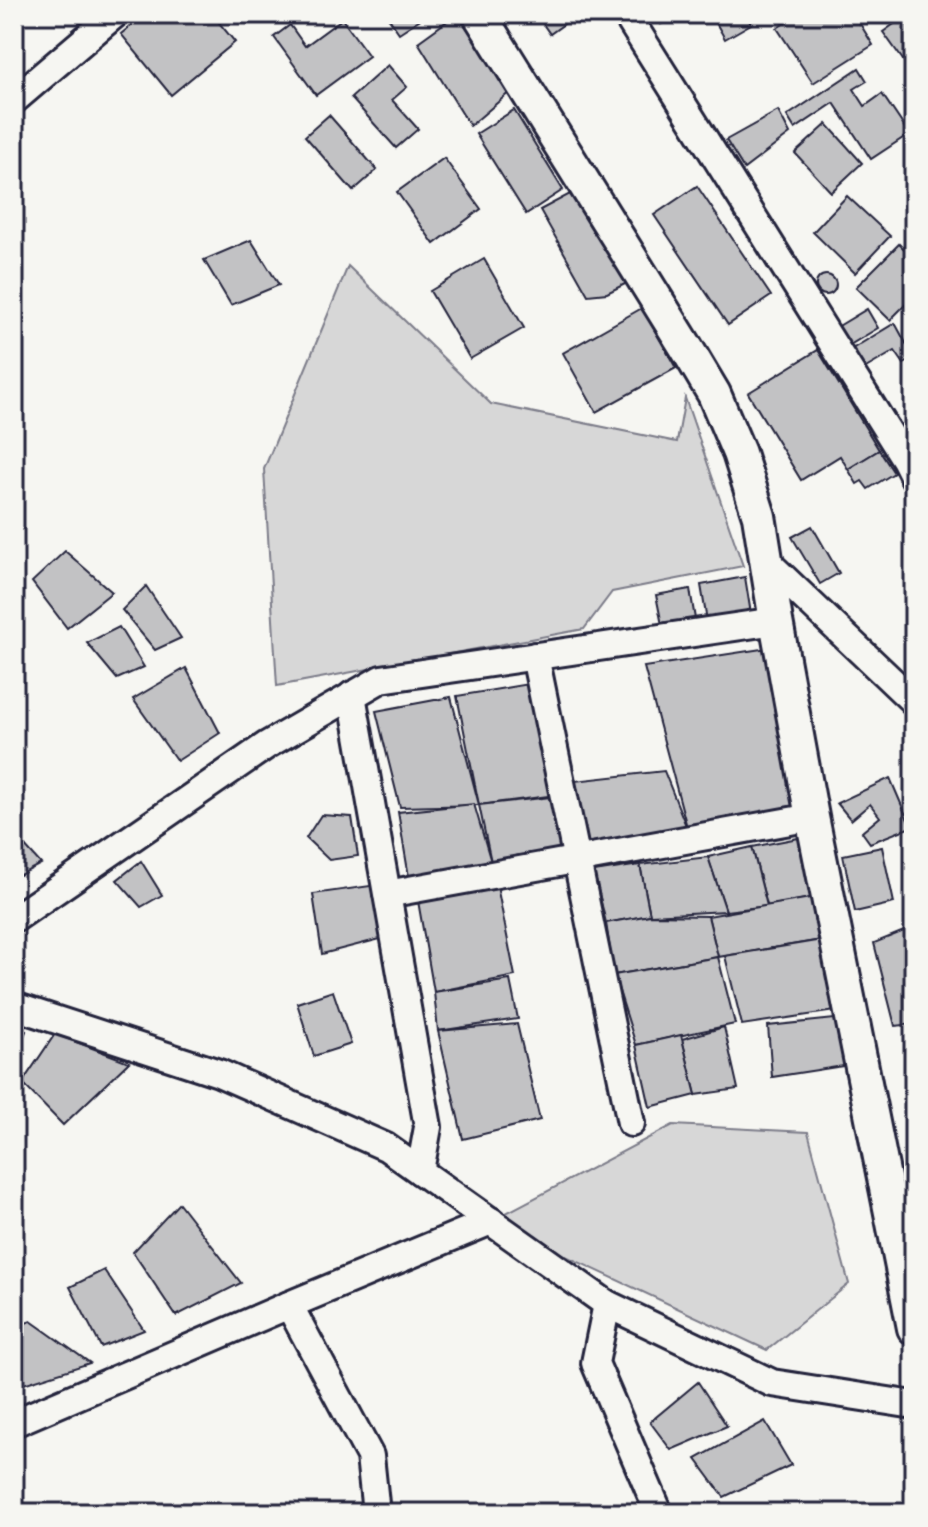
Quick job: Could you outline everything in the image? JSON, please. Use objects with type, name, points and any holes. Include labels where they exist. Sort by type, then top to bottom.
[{"type":"street","points":[[14,100],[115,14]]},
{"type":"street","points":[[479,14],[714,394],[739,453],[759,516],[812,817],[914,1328]]},
{"type":"street","points":[[626,14],[914,477]]},
{"type":"street","points":[[766,561],[914,702]]},
{"type":"street","points":[[14,919],[267,745],[381,679],[776,621]]},
{"type":"street","points":[[535,656],[631,1123]]},
{"type":"street","points":[[352,695],[428,1127],[420,1171]]},
{"type":"street","points":[[387,894],[812,817]]},
{"type":"street","points":[[14,1006],[219,1073],[386,1147],[607,1304],[772,1383],[914,1405]]},
{"type":"street","points":[[14,1423],[491,1221]]},
{"type":"street","points":[[607,1304],[595,1363],[659,1513]]},
{"type":"street","points":[[289,1305],[370,1456],[376,1513]]},
{"type":"shaded area","points":[[348,266],[491,404],[677,442],[685,398],[743,566],[612,592],[584,629],[277,686],[264,469]]},
{"type":"shaded area","points":[[673,1125],[808,1132],[849,1284],[767,1350],[491,1221]]},
{"type":"building","points":[[145,14],[212,14],[235,42],[171,95],[121,34]]},
{"type":"building","points":[[386,14],[428,14],[399,33]]},
{"type":"building","points":[[457,14],[511,91],[470,126],[418,42]]},
{"type":"building","points":[[542,14],[578,14],[550,34],[538,17]]},
{"type":"building","points":[[656,14],[679,14],[661,24]]},
{"type":"building","points":[[711,14],[745,14],[751,24],[725,39]]},
{"type":"building","points":[[799,14],[854,14],[873,45],[813,83],[777,28]]},
{"type":"building","points":[[908,14],[914,14],[913,74],[883,32]]},
{"type":"building","points":[[342,19],[369,56],[316,95],[274,37],[290,25],[305,46]]},
{"type":"building","points":[[388,65],[407,87],[392,100],[418,129],[396,148],[351,98]]},
{"type":"building","points":[[859,68],[867,81],[854,89],[865,106],[882,94],[909,134],[871,159],[834,103],[795,129],[787,116]]},
{"type":"building","points":[[514,110],[563,190],[526,214],[476,134]]},
{"type":"building","points":[[778,111],[790,134],[744,169],[726,140]]},
{"type":"building","points":[[329,115],[377,170],[353,191],[305,136]]},
{"type":"building","points":[[827,124],[862,163],[831,192],[795,153]]},
{"type":"building","points":[[444,158],[481,209],[434,244],[397,192]]},
{"type":"building","points":[[697,186],[771,296],[728,325],[654,215]]},
{"type":"building","points":[[570,194],[627,283],[607,293],[588,295],[540,210]]},
{"type":"building","points":[[847,196],[890,236],[855,273],[813,232]]},
{"type":"building","points":[[251,240],[279,285],[231,305],[204,260]]},
{"type":"building","points":[[899,244],[914,258],[914,296],[890,320],[856,287]]},
{"type":"building","points":[[484,259],[524,328],[470,359],[430,291]]},
{"type":"building","points":[[826,275],[833,278],[836,285],[833,292],[826,295],[819,292],[816,285],[819,278]]},
{"type":"building","points":[[642,308],[676,368],[596,412],[563,353]]},
{"type":"building","points":[[867,309],[878,328],[848,346],[837,327]]},
{"type":"building","points":[[895,323],[914,358],[904,364],[895,351],[864,369],[852,349]]},
{"type":"building","points":[[818,350],[879,450],[848,469],[840,456],[801,480],[748,393]]},
{"type":"building","points":[[879,450],[894,473],[868,489],[862,481],[857,484],[848,469]]},
{"type":"building","points":[[812,526],[839,573],[820,584],[792,537]]},
{"type":"building","points":[[65,551],[112,592],[67,628],[32,582]]},
{"type":"building","points":[[745,577],[751,614],[707,621],[701,585]]},
{"type":"building","points":[[146,586],[181,638],[155,650],[122,610]]},
{"type":"building","points":[[690,589],[695,619],[662,625],[656,595]]},
{"type":"building","points":[[119,627],[144,667],[117,679],[87,643]]},
{"type":"building","points":[[774,647],[806,812],[688,831],[644,667]]},
{"type":"building","points":[[186,668],[220,733],[177,761],[133,699]]},
{"type":"building","points":[[535,683],[556,795],[479,805],[457,696]]},
{"type":"building","points":[[451,697],[479,805],[400,807],[376,711]]},
{"type":"building","points":[[664,771],[688,831],[589,847],[574,781]]},
{"type":"building","points":[[890,778],[911,827],[870,843],[862,832],[880,817],[870,804],[851,820],[837,803]]},
{"type":"building","points":[[551,797],[564,848],[491,862],[479,805]]},
{"type":"building","points":[[474,804],[491,862],[409,877],[398,812]]},
{"type":"building","points":[[321,815],[352,817],[358,856],[329,860],[306,838]]},
{"type":"building","points":[[14,834],[41,864],[14,878]]},
{"type":"building","points":[[809,836],[822,896],[767,906],[752,847]]},
{"type":"building","points":[[752,847],[767,906],[726,911],[708,857]]},
{"type":"building","points":[[882,847],[894,903],[855,912],[843,855]]},
{"type":"building","points":[[708,857],[726,911],[650,915],[640,865]]},
{"type":"building","points":[[141,861],[162,895],[141,907],[117,880]]},
{"type":"building","points":[[640,865],[650,915],[606,923],[594,872]]},
{"type":"building","points":[[377,885],[388,937],[322,954],[313,894]]},
{"type":"building","points":[[497,886],[515,976],[434,992],[418,901]]},
{"type":"building","points":[[822,896],[828,939],[718,957],[708,916]]},
{"type":"building","points":[[650,915],[708,916],[718,957],[614,975],[606,923]]},
{"type":"building","points":[[914,927],[914,1024],[895,1026],[874,943]]},
{"type":"building","points":[[828,939],[842,1010],[742,1025],[725,956]]},
{"type":"building","points":[[718,957],[735,1024],[636,1045],[614,975]]},
{"type":"building","points":[[510,980],[518,1019],[438,1031],[434,992]]},
{"type":"building","points":[[333,991],[351,1044],[314,1056],[297,1003]]},
{"type":"building","points":[[844,1018],[850,1065],[772,1077],[768,1026]]},
{"type":"building","points":[[517,1024],[540,1120],[463,1139],[438,1031]]},
{"type":"building","points":[[14,1026],[26,1031],[14,1061]]},
{"type":"building","points":[[724,1027],[738,1089],[696,1095],[682,1039]]},
{"type":"building","points":[[55,1034],[129,1062],[63,1125],[22,1083]]},
{"type":"building","points":[[681,1035],[696,1095],[650,1107],[636,1045]]},
{"type":"building","points":[[179,1203],[241,1283],[176,1316],[133,1252]]},
{"type":"building","points":[[104,1270],[144,1330],[101,1347],[70,1287]]},
{"type":"building","points":[[31,1321],[90,1363],[14,1387],[14,1327]]},
{"type":"building","points":[[698,1382],[727,1426],[671,1450],[650,1422]]},
{"type":"building","points":[[765,1421],[791,1465],[724,1497],[696,1459]]}]
